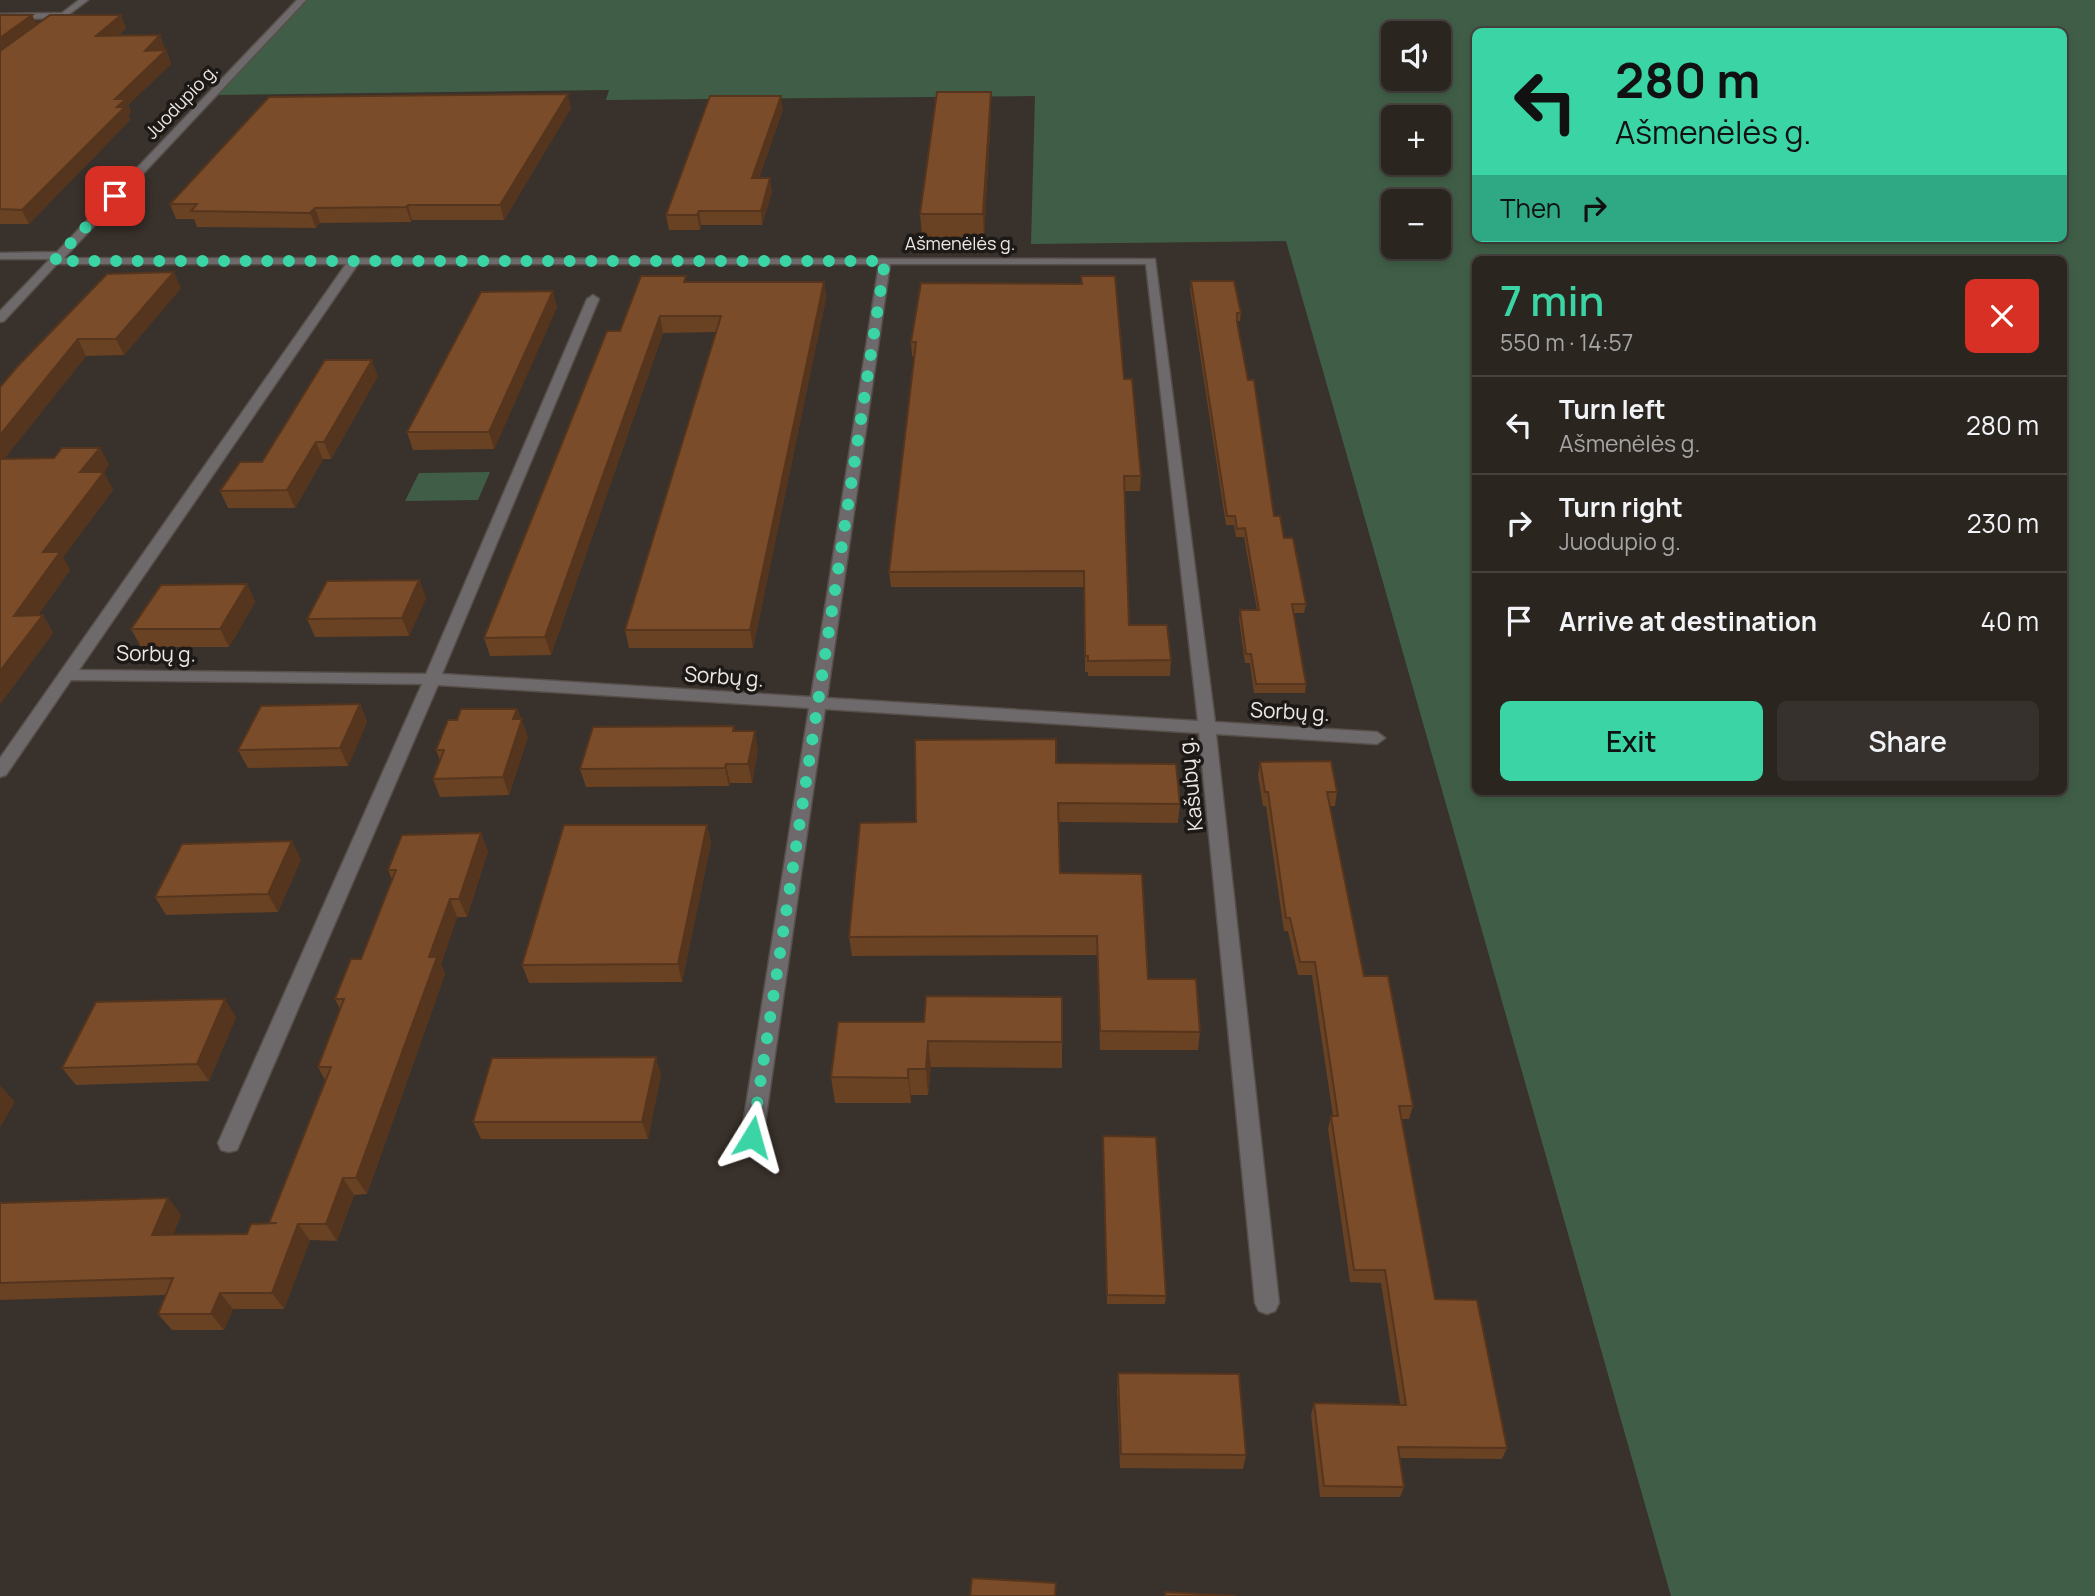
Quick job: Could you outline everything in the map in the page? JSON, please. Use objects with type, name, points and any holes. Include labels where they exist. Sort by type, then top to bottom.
[{"type":"street","points":[[34,37],[84,0]]},
{"type":"street","name":"Juodupio g.","points":[[0,318],[302,0]]},
{"type":"street","points":[[0,17],[64,15]]},
{"type":"street","name":"Ašmenėlės g.","points":[[0,256],[355,260],[1152,261]]},
{"type":"street","points":[[0,771],[355,260]]},
{"type":"street","points":[[752,1137],[885,261]]},
{"type":"street","name":"Kašubų g.","points":[[1152,261],[1207,729],[1267,1303]]},
{"type":"street","points":[[229,1143],[432,679],[593,299]]},
{"type":"street","name":"Sorbų g.","points":[[67,675],[432,679],[1377,738]]},
{"type":"green space","points":[[306,0],[2095,0],[2095,1596],[1671,1596],[1286,241],[1031,244],[1035,96],[606,100],[609,90],[216,95]]},
{"type":"green space","points":[[490,472],[478,500],[405,501],[419,473]]},
{"type":"building","points":[[0,15],[32,15],[0,38]]},
{"type":"building","points":[[50,15],[121,15],[96,36],[160,35],[145,51],[166,50],[115,99],[126,99],[117,107],[125,107],[22,210],[0,209],[0,51]]},
{"type":"building","points":[[937,92],[991,92],[983,214],[920,214]]},
{"type":"building","points":[[568,94],[500,205],[315,208],[310,213],[191,211],[197,204],[170,204],[269,97]]},
{"type":"building","points":[[710,96],[781,96],[752,178],[770,178],[761,211],[699,211],[697,215],[666,215]]},
{"type":"building","points":[[174,272],[116,339],[78,339],[0,435],[0,387],[107,274]]},
{"type":"building","points":[[641,276],[686,276],[684,282],[824,282],[750,630],[625,630],[721,316],[660,316],[545,637],[484,638],[607,331],[620,331]]},
{"type":"building","points":[[1081,276],[1115,276],[1124,379],[1132,379],[1141,476],[1124,476],[1129,625],[1167,625],[1171,660],[1088,661],[1088,656],[1085,656],[1084,571],[889,572],[916,342],[911,342],[921,283],[1082,284]]},
{"type":"building","points":[[1191,281],[1234,281],[1241,313],[1237,313],[1237,322],[1248,380],[1254,380],[1274,516],[1280,516],[1284,538],[1293,538],[1306,604],[1292,604],[1306,684],[1256,684],[1251,654],[1246,654],[1240,610],[1259,610],[1245,528],[1237,529],[1235,516],[1227,516]]},
{"type":"building","points":[[553,291],[489,432],[407,432],[481,292]]},
{"type":"building","points":[[325,360],[372,360],[324,442],[316,442],[287,490],[220,491],[240,462],[262,462]]},
{"type":"building","points":[[62,448],[100,448],[80,472],[104,472],[43,552],[60,552],[14,616],[43,615],[0,671],[0,459],[54,458]]},
{"type":"building","points":[[419,580],[402,618],[307,619],[327,581]]},
{"type":"building","points":[[247,584],[220,629],[131,629],[161,585]]},
{"type":"building","points":[[360,704],[340,748],[238,750],[261,706]]},
{"type":"building","points":[[461,709],[517,709],[513,719],[522,719],[503,777],[433,779],[444,750],[436,750],[448,720],[457,720]]},
{"type":"building","points":[[734,726],[733,731],[755,731],[748,764],[726,764],[725,768],[580,769],[593,727]]},
{"type":"building","points":[[1056,739],[1056,763],[1176,764],[1180,804],[1058,803],[1060,873],[1142,874],[1148,979],[1196,979],[1200,1032],[1100,1031],[1097,936],[849,937],[860,823],[916,822],[915,740]]},
{"type":"building","points":[[1331,761],[1337,792],[1327,792],[1364,976],[1388,976],[1413,1106],[1399,1106],[1435,1299],[1477,1300],[1507,1448],[1398,1447],[1404,1487],[1324,1486],[1314,1403],[1406,1405],[1385,1270],[1354,1270],[1331,1116],[1338,1116],[1315,962],[1300,962],[1290,918],[1286,918],[1268,792],[1265,792],[1260,762]]},
{"type":"building","points":[[564,825],[707,825],[678,964],[522,965]]},
{"type":"building","points":[[481,833],[459,899],[450,899],[429,957],[437,957],[356,1178],[343,1178],[326,1224],[298,1224],[272,1293],[220,1293],[211,1314],[158,1314],[173,1278],[0,1283],[0,1203],[168,1198],[152,1235],[247,1234],[251,1224],[277,1223],[269,1223],[331,1067],[318,1067],[344,999],[335,999],[351,959],[361,959],[396,870],[388,870],[402,835]]},
{"type":"building","points":[[292,841],[268,894],[155,897],[182,844]]},
{"type":"building","points":[[926,996],[1062,997],[1062,1042],[928,1041],[926,1069],[908,1069],[908,1078],[831,1077],[838,1022],[924,1022]]},
{"type":"building","points":[[225,999],[197,1064],[62,1068],[96,1002]]},
{"type":"building","points":[[656,1057],[642,1122],[473,1122],[492,1058]]},
{"type":"building","points":[[1103,1136],[1156,1137],[1166,1296],[1107,1295]]},
{"type":"building","points":[[1118,1373],[1239,1374],[1246,1455],[1121,1454]]},
{"type":"building","points":[[972,1578],[1056,1583],[1055,1596],[970,1596]]},
{"type":"building","points":[[1165,1592],[1235,1596],[1165,1596]]},
{"type":"route","points":[[115,196],[54,261],[885,261],[752,1137]]}]
